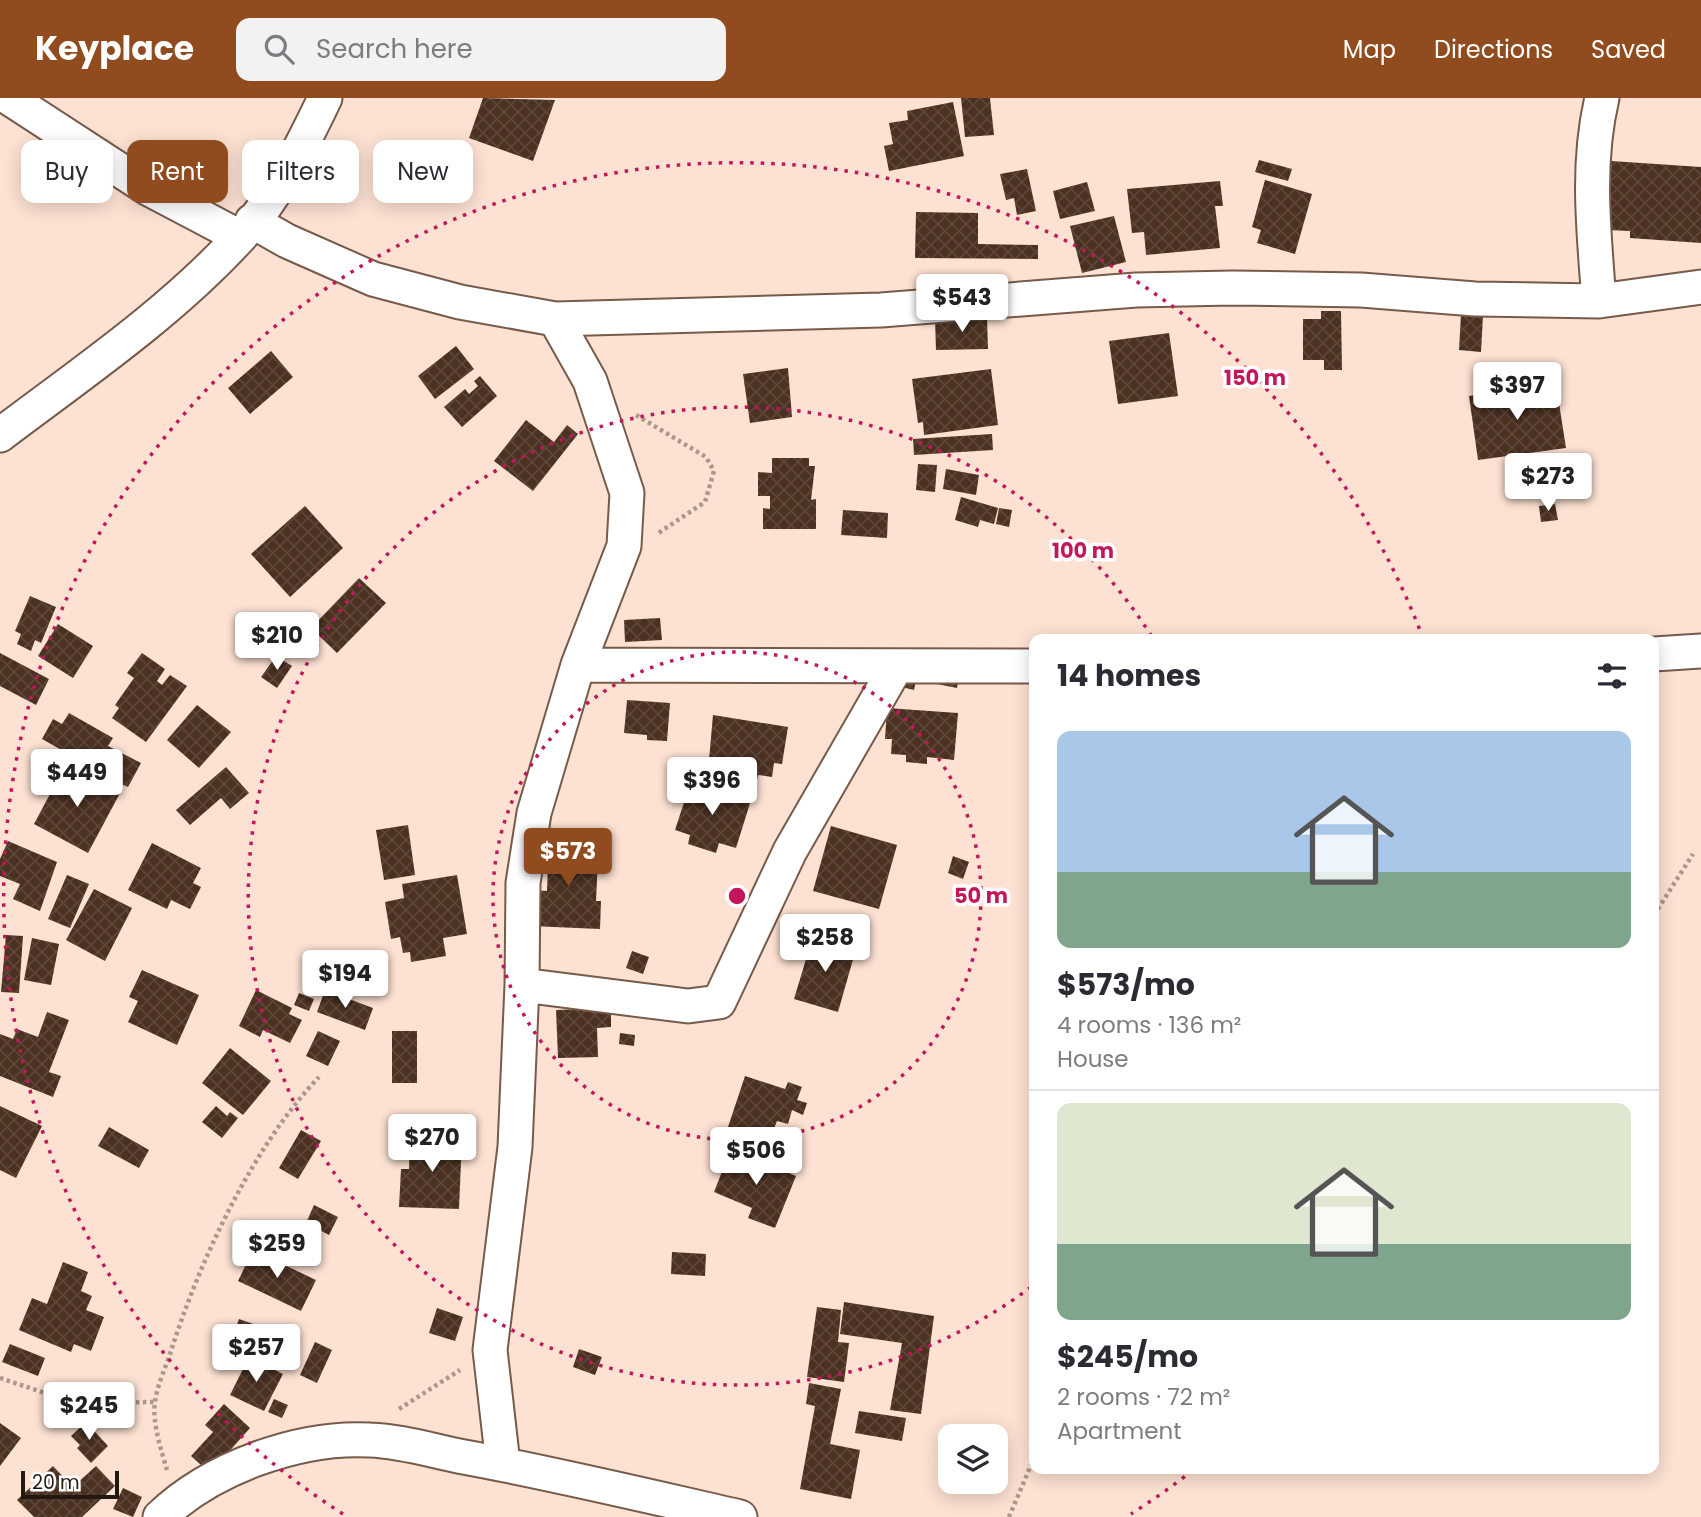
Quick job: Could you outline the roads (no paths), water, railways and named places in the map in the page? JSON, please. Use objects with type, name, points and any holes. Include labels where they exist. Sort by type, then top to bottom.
[{"type":"street","points":[[9,98],[149,189],[246,229],[287,241],[373,279],[460,302],[555,318],[881,310],[1136,290],[1361,290],[1475,299],[1599,301],[1701,286]]},
{"type":"street","points":[[0,435],[177,298],[246,229],[298,153],[325,98]]},
{"type":"street","points":[[1599,301],[1591,184],[1594,131],[1602,98]]},
{"type":"street","points":[[503,1464],[490,1350],[515,1147],[523,883],[534,813],[578,665],[624,546],[628,493],[590,381],[555,318]]},
{"type":"street","points":[[1659,654],[1701,651]]},
{"type":"street","points":[[578,665],[1029,666]]},
{"type":"street","points":[[522,985],[688,1006],[719,1002],[790,851],[896,667]]},
{"type":"street","points":[[169,1509],[251,1459],[334,1441],[371,1440],[503,1464],[740,1517]]}]
